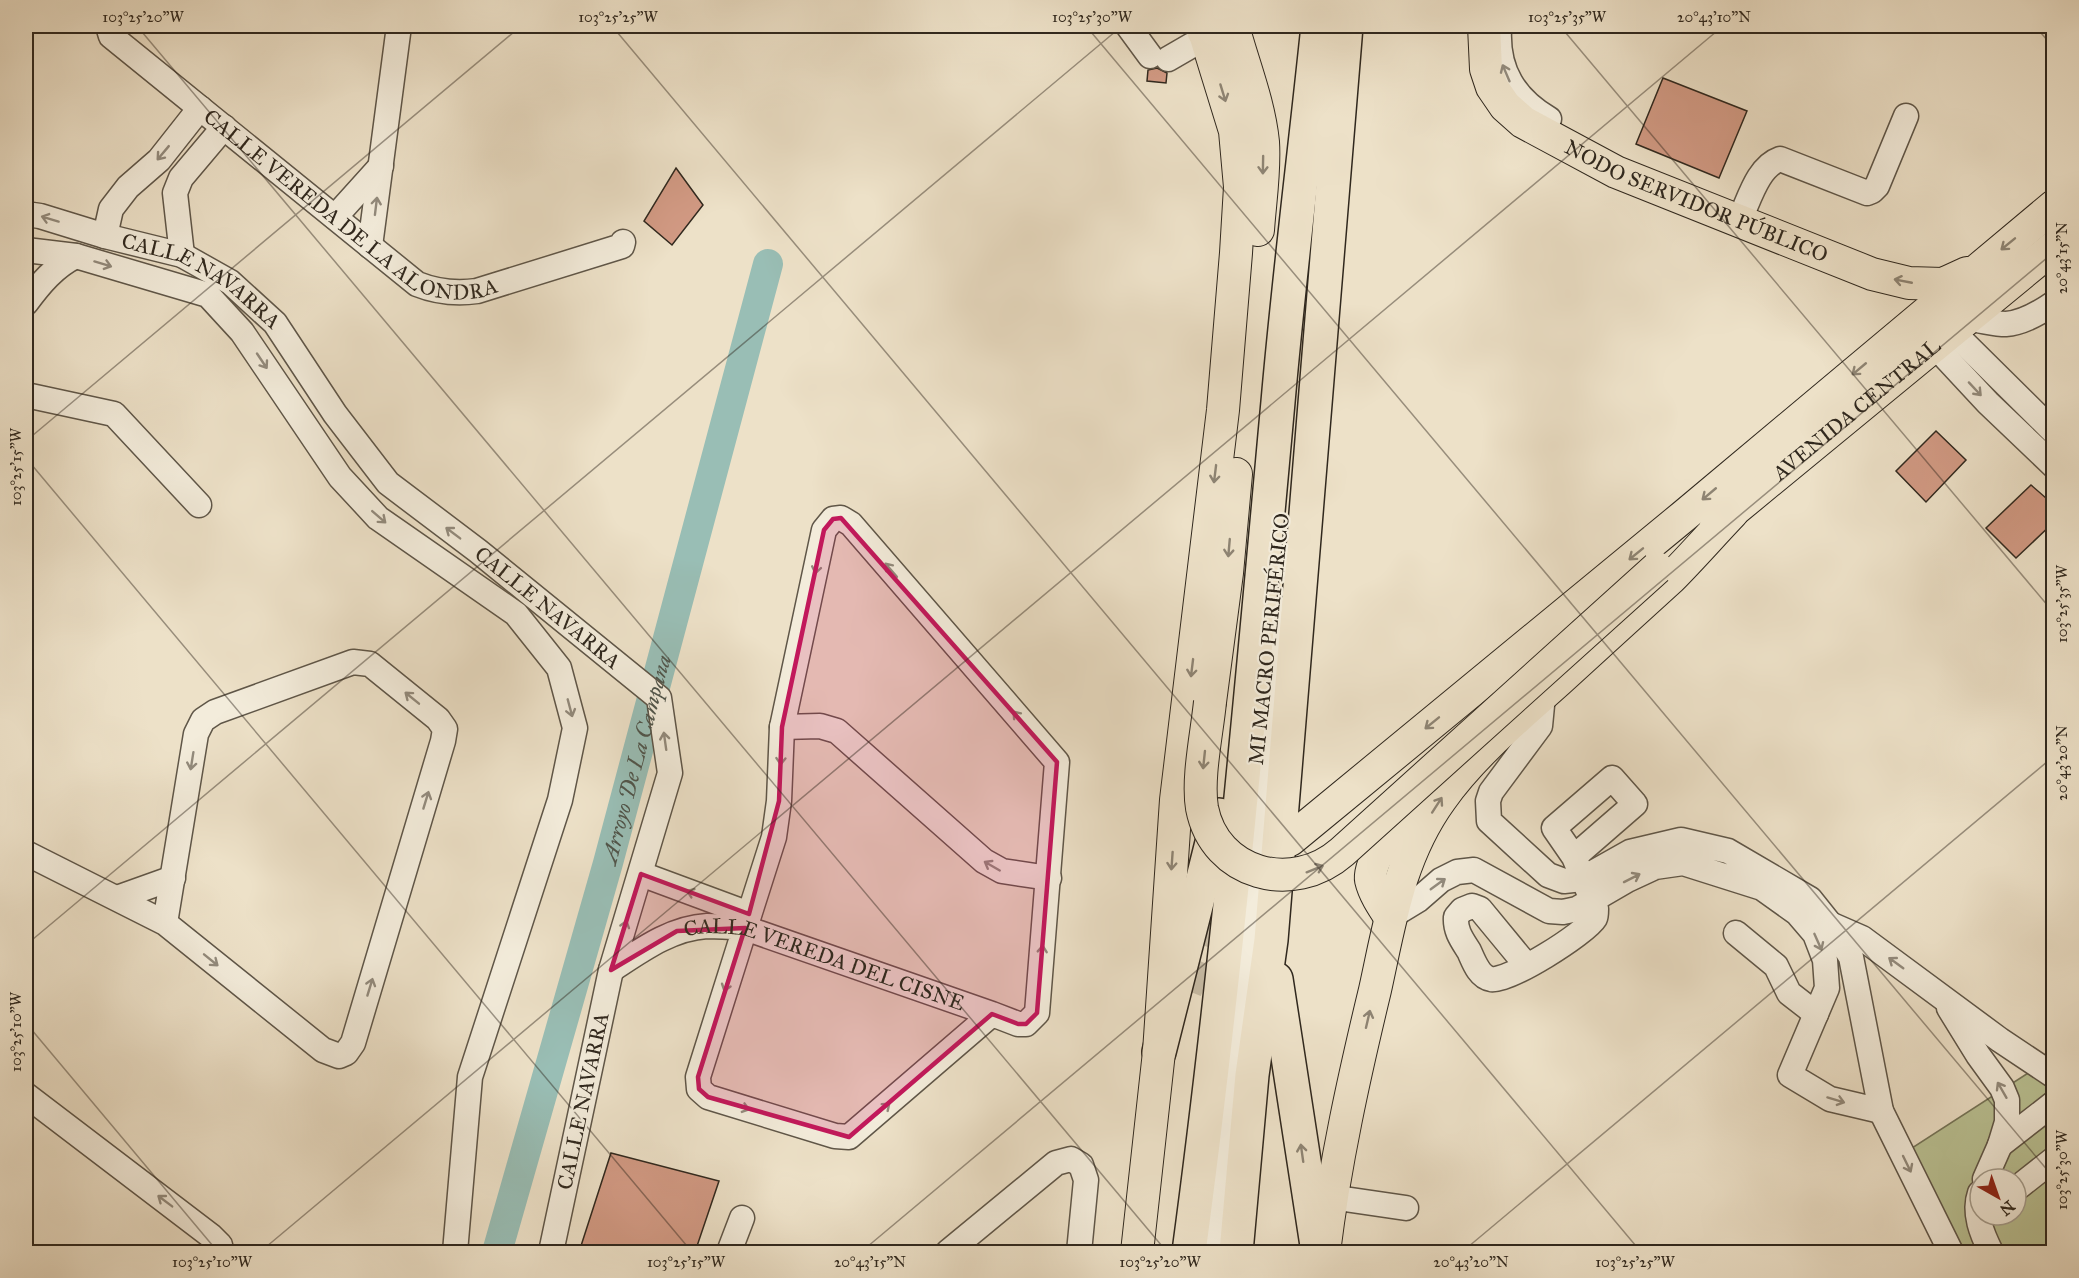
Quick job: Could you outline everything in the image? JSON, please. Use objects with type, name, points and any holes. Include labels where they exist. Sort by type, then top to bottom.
[{"type":"highway","points":[[1189,1252],[1217,1034],[1253,682],[1278,398],[1318,26]]},
{"type":"highway","points":[[1236,1252],[1252,1075],[1271,940],[1346,26]]},
{"type":"highway","points":[[1159,1052],[1253,682]]},
{"type":"highway","points":[[1271,940],[1320,1196],[1318,1252]]},
{"type":"main road","name":"NODO SERVIDOR PÚBLICO","points":[[1484,26],[1486,69],[1492,87],[1505,106],[1523,122],[1616,172],[1872,274],[1909,283],[1943,284],[1979,267]]},
{"type":"main road","name":"AVENIDA CENTRAL","points":[[1218,29],[1258,109],[1263,143],[1262,180],[1228,561],[1200,792],[1204,816],[1214,837],[1237,861],[1258,871],[1291,875],[1312,870],[1332,860],[1657,568],[1732,513],[2054,247]]},
{"type":"main road","points":[[1137,1252],[1159,1052],[1176,800],[1222,410],[1236,253],[1239,198],[1235,130],[1218,29]]},
{"type":"main road","name":"AVENIDA CENTRAL","points":[[1526,646],[2054,206]]},
{"type":"main road","points":[[1324,1252],[1320,1196],[1354,1076],[1390,917],[1409,858],[1418,838],[1441,798],[1480,755],[1543,694],[1671,578],[1732,513]]},
{"type":"main road","points":[[1390,917],[1376,894],[1370,877],[1375,858],[1447,743],[1526,646]]},
{"type":"main road","points":[[1290,840],[1526,646]]},
{"type":"main road","points":[[1158,1252],[1186,990]]},
{"type":"street","name":"CALLE VEREDA DE LA ALONDRA","points":[[108,26],[111,36],[417,284],[430,289],[460,293],[477,291],[622,246],[623,242]]},
{"type":"street","points":[[370,246],[399,26]]},
{"type":"street","name":"MI MACRO PERIFÉRICO","points":[[1203,1252],[1226,1058],[1332,26]]},
{"type":"street","name":"MI MACRO PERIFÉRICO","points":[[1216,1252],[1313,310],[1339,26]]},
{"type":"street","points":[[1499,26],[1501,60],[1515,90],[1532,109],[1567,132],[1589,158]]},
{"type":"street","points":[[1135,29],[1159,58],[1218,29]]},
{"type":"street","points":[[105,236],[111,209],[128,187],[159,160],[200,108]]},
{"type":"street","points":[[1746,224],[1780,159],[1867,193],[1872,191],[1906,116]]},
{"type":"street","points":[[182,255],[174,193],[181,178],[224,127]]},
{"type":"street","points":[[335,217],[381,166]]},
{"type":"street","name":"CALLE NAVARRA","points":[[26,214],[182,255],[230,282],[275,323],[335,414],[388,483],[478,551],[653,693],[670,773],[611,970],[552,1251]]},
{"type":"street","name":"CALLE NAVARRA","points":[[26,250],[76,256],[208,295],[242,332],[340,477],[378,518],[516,614],[559,668],[575,728],[560,800],[470,1077],[455,1252]]},
{"type":"street","points":[[26,303],[53,271],[65,261],[76,256]]},
{"type":"street","points":[[1952,332],[2025,319],[2054,303]]},
{"type":"street","points":[[1952,332],[2054,432]]},
{"type":"street","points":[[1952,332],[1988,403],[2054,466]]},
{"type":"street","points":[[26,395],[114,414],[199,505]]},
{"type":"street","points":[[782,727],[820,726],[837,731],[984,861],[1002,872],[1049,878],[1057,762],[851,524],[841,518],[832,519],[824,530],[782,727],[779,801],[774,837],[698,1077],[699,1089],[708,1097],[835,1136],[849,1137],[992,1014]]},
{"type":"street","points":[[559,668],[553,650],[562,636],[571,635],[588,639]]},
{"type":"street","points":[[26,854],[165,923],[323,1050],[339,1056],[345,1053],[353,1043],[357,1032],[443,741],[444,729],[438,719],[370,664],[353,662],[215,712],[203,720],[196,734],[165,923]]},
{"type":"street","points":[[1543,694],[1540,726],[1491,792],[1487,812],[1489,821],[1548,875],[1564,881],[1578,868],[1681,840],[1728,850],[1830,924],[1862,938],[2054,1076]]},
{"type":"street","points":[[1390,917],[1418,900],[1441,880],[1457,872],[1474,870],[1549,911],[1563,912],[1577,909],[1654,867],[1683,863],[1762,888],[1803,906],[1826,960],[1827,988],[1790,1075],[1830,1099],[1881,1111]]},
{"type":"street","points":[[1527,966],[1580,933],[1595,917],[1594,900],[1578,868]]},
{"type":"street","name":"CALLE VEREDA DEL CISNE","points":[[640,874],[747,921],[1018,1024],[1026,1024],[1037,1013],[1049,878]]},
{"type":"street","points":[[117,898],[173,879]]},
{"type":"street","points":[[1549,911],[1559,947]]},
{"type":"street","name":"CALLE VEREDA DEL CISNE","points":[[611,970],[636,953],[677,931],[747,921]]},
{"type":"street","points":[[1830,924],[1851,957],[1881,1111],[1951,1252]]},
{"type":"street","points":[[1736,933],[1776,966],[1789,993],[1816,1014]]},
{"type":"street","points":[[1943,998],[1977,1055],[2002,1088],[2007,1100],[2007,1122],[1990,1167]]},
{"type":"street","points":[[26,1095],[212,1236],[220,1245],[220,1252]]},
{"type":"street","points":[[2000,1145],[2054,1103]]},
{"type":"street","points":[[2028,1179],[2054,1158]]},
{"type":"street","points":[[948,1252],[1056,1163],[1071,1159],[1081,1165],[1086,1180],[1079,1252]]},
{"type":"street","points":[[1320,1196],[1406,1208]]},
{"type":"street","points":[[729,1252],[742,1218]]},
{"type":"street","points":[[1981,1227],[1991,1252]]},
{"type":"highlighted area","points":[[841,518],[1057,762],[1037,1013],[1026,1024],[1018,1024],[992,1014],[849,1137],[708,1097],[699,1089],[698,1077],[745,928],[677,931],[611,970],[641,874],[749,914],[779,801],[782,727],[824,530],[833,519]]},
{"type":"green space","points":[[2053,1057],[2053,1252],[1946,1252],[1898,1157]]},
{"type":"building","points":[[1157,68],[1167,73],[1166,83],[1147,81],[1148,70]]},
{"type":"building","points":[[1663,78],[1747,111],[1719,178],[1636,144]]},
{"type":"building","points":[[676,168],[703,205],[672,245],[644,221]]},
{"type":"building","points":[[1936,431],[1966,460],[1926,502],[1896,471]]},
{"type":"building","points":[[2031,485],[2054,505],[2054,522],[2016,558],[1986,528]]},
{"type":"building","points":[[611,1153],[719,1181],[695,1252],[579,1252]]},
{"type":"waterway","name":"Arroyo De La Campana","points":[[497,1252],[608,863],[768,264]]},
{"type":"tunnel","points":[[1186,990],[1205,944],[1233,898]]}]
